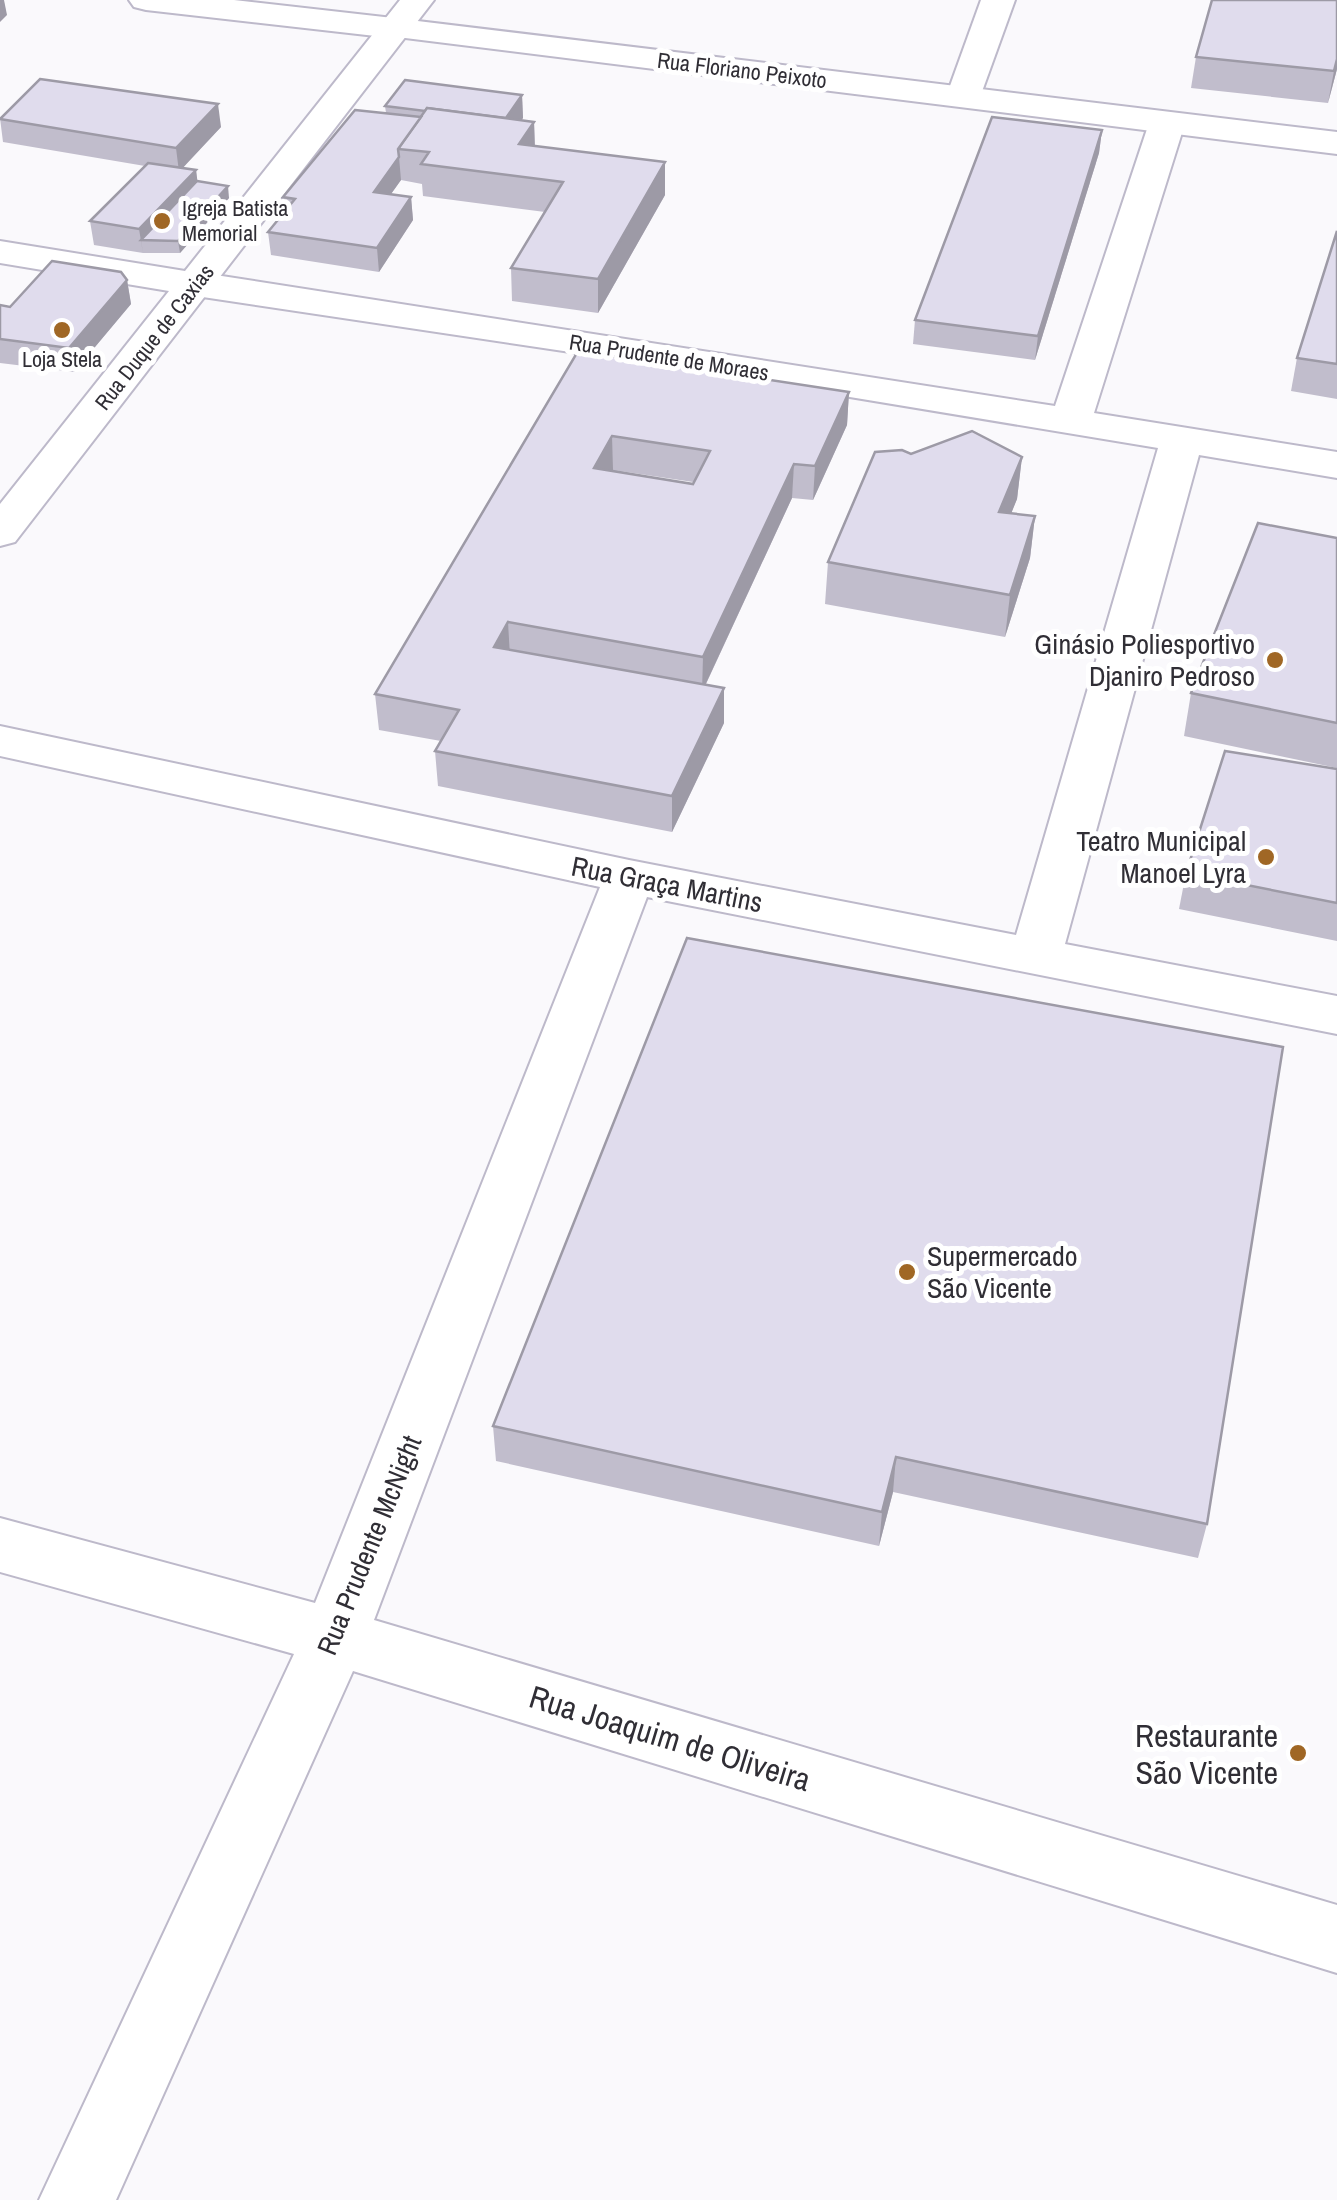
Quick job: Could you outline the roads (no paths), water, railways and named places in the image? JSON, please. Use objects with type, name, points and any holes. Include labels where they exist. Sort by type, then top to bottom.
[{"type":"street","name":"Rua Floriano Peixoto","points":[[146,0],[1337,142]]},
{"type":"street","name":"Rua Duque de Caxias","points":[[0,532],[418,0]]},
{"type":"street","points":[[963,97],[998,0]]},
{"type":"street","points":[[1070,420],[1167,123]]},
{"type":"street","name":"Rua Prudente de Moraes","points":[[0,252],[1337,465]]},
{"type":"street","points":[[1036,956],[1182,439]]},
{"type":"street","name":"Rua Graça Martins","points":[[0,741],[629,877],[1337,1015]]},
{"type":"street","name":"Rua Prudente McNight","points":[[77,2200],[335,1637],[629,877]]},
{"type":"street","name":"Rua Joaquim de Oliveira","points":[[0,1545],[335,1637],[1337,1938]]},
{"type":"place","name":"Igreja Batista Memorial","points":[[162,221]]},
{"type":"place","name":"Loja Stela","points":[[62,330]]},
{"type":"place","name":"Ginásio Poliesportivo Djaniro Pedroso","points":[[1275,660]]},
{"type":"place","name":"Teatro Municipal Manoel Lyra","points":[[1266,857]]},
{"type":"place","name":"Supermercado São Vicente","points":[[907,1272]]},
{"type":"place","name":"Restaurante São Vicente","points":[[1298,1753]]}]
